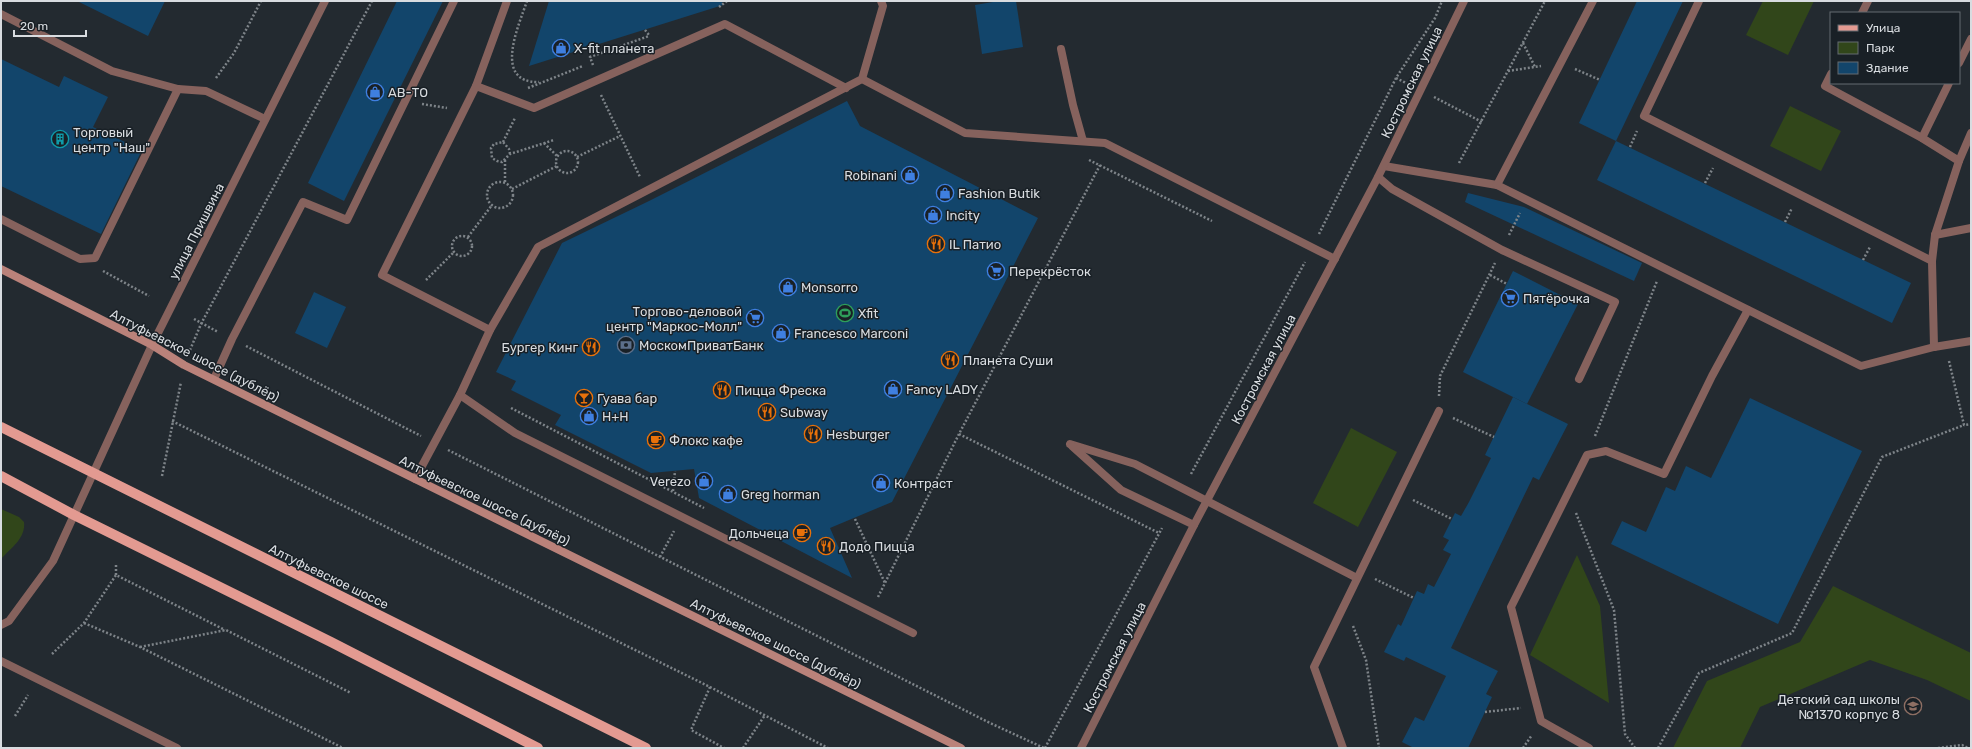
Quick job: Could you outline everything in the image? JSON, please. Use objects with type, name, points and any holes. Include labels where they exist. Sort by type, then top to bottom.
[{"type":"main road","name":"Алтуфьевское шоссе (дублёр)","points":[[1,269],[152,346],[184,365],[961,748]]},
{"type":"main road","name":"Алтуфьевское шоссе","points":[[1,427],[646,748]]},
{"type":"main road","points":[[1,476],[74,515],[331,642],[538,748]]},
{"type":"street","name":"улица Пришвина","points":[[1,625],[9,621],[53,561],[92,473],[152,346],[325,1]]},
{"type":"street","points":[[214,379],[232,339],[303,202],[347,220],[406,102],[454,1]]},
{"type":"street","points":[[490,330],[382,275],[476,86],[507,1]]},
{"type":"street","points":[[416,479],[460,395],[490,330],[538,247],[862,79],[883,6],[881,1]]},
{"type":"street","name":"Костромская улица","points":[[1082,748],[1194,525],[1384,166],[1464,1]]},
{"type":"street","points":[[1497,185],[1593,1]]},
{"type":"street","points":[[1699,1],[1644,116],[1932,261]]},
{"type":"street","points":[[1862,12],[1868,1]]},
{"type":"street","points":[[1,14],[112,71],[178,89],[206,91],[265,118]]},
{"type":"street","points":[[476,86],[534,108],[725,24],[846,88]]},
{"type":"street","points":[[1960,61],[1971,39]]},
{"type":"street","points":[[1061,49],[1073,105],[1083,142]]},
{"type":"street","points":[[1830,76],[1825,86],[1922,138],[1958,161]]},
{"type":"street","points":[[862,79],[965,133],[1105,143],[1335,259]]},
{"type":"street","points":[[1922,138],[1949,84]]},
{"type":"street","points":[[1,219],[80,259],[95,258],[178,89]]},
{"type":"street","points":[[1934,347],[1932,261],[1935,235],[1958,161],[1971,133]]},
{"type":"street","points":[[1384,166],[1497,185],[1861,366],[1934,347],[1971,341]]},
{"type":"street","points":[[1378,177],[1392,189],[1502,250],[1615,302],[1579,379]]},
{"type":"street","points":[[1935,235],[1971,228]]},
{"type":"street","points":[[1589,748],[1541,721],[1511,607],[1587,455],[1606,451],[1664,474],[1712,376],[1748,310]]},
{"type":"street","points":[[460,395],[515,432],[913,633]]},
{"type":"street","points":[[1343,748],[1314,668],[1439,411]]},
{"type":"street","points":[[1194,525],[1121,490],[1070,444],[1135,464],[1207,502],[1359,575]]},
{"type":"street","points":[[1,661],[38,677],[177,748]]},
{"type":"path","points":[[206,91],[234,53],[261,1]]},
{"type":"path","points":[[162,476],[184,365],[201,324],[372,1]]},
{"type":"path","points":[[527,1],[511,51],[512,65],[515,73],[524,79],[534,82],[542,82]]},
{"type":"path","points":[[1183,489],[1312,248],[1396,78],[1435,18],[1442,1]]},
{"type":"path","points":[[1452,177],[1545,1]]},
{"type":"path","points":[[592,63],[590,57],[649,36],[645,30]]},
{"type":"path","points":[[1523,43],[1535,67]]},
{"type":"path","points":[[1508,72],[1561,62],[1600,80]]},
{"type":"path","points":[[1396,78],[1482,122]]},
{"type":"path","points":[[599,90],[646,191]]},
{"type":"path","points":[[406,102],[464,110]]},
{"type":"path","points":[[503,142],[522,103]]},
{"type":"path","points":[[577,157],[620,136]]},
{"type":"path","points":[[503,142],[494,144],[491,148],[490,154],[497,162],[505,160],[510,154],[554,140]]},
{"type":"path","points":[[503,142],[510,149],[510,154]]},
{"type":"path","points":[[544,143],[558,157]]},
{"type":"path","points":[[567,151],[573,153],[577,157],[578,162],[573,171],[563,172],[556,163],[561,153],[567,151]]},
{"type":"path","points":[[1083,157],[1212,221]]},
{"type":"path","points":[[505,160],[505,183]]},
{"type":"path","points":[[878,597],[884,582],[958,434],[1100,165]]},
{"type":"path","points":[[512,189],[558,166]]},
{"type":"path","points":[[497,182],[505,183],[512,189],[512,200],[509,205],[501,208],[492,205],[486,195],[488,189],[497,182]]},
{"type":"path","points":[[468,237],[492,205]]},
{"type":"path","points":[[1439,396],[1440,376],[1522,209]]},
{"type":"path","points":[[463,235],[468,237],[472,247],[470,252],[467,255],[461,256],[454,252],[452,244],[454,239],[463,235]]},
{"type":"path","points":[[415,291],[454,252]]},
{"type":"path","points":[[80,259],[149,296]]},
{"type":"path","points":[[1587,455],[1662,267]]},
{"type":"path","points":[[1490,275],[1507,284]]},
{"type":"path","points":[[194,319],[201,324],[434,443],[983,720],[1044,748],[1170,513]]},
{"type":"path","points":[[1945,345],[1964,425]]},
{"type":"path","points":[[1439,411],[1494,437]]},
{"type":"path","points":[[172,421],[710,687],[828,748]]},
{"type":"path","points":[[1658,748],[1699,673],[1792,633],[1882,457],[1964,425],[1971,424]]},
{"type":"path","points":[[958,434],[1159,533]]},
{"type":"path","points":[[673,491],[675,471]]},
{"type":"path","points":[[1399,493],[1452,519]]},
{"type":"path","points":[[1568,493],[1614,610],[1625,734],[1635,748]]},
{"type":"path","points":[[855,519],[884,582]]},
{"type":"path","points":[[52,654],[84,623],[116,575],[116,565]]},
{"type":"path","points":[[116,575],[351,693]]},
{"type":"path","points":[[1359,575],[1414,598]]},
{"type":"path","points":[[1344,604],[1366,660],[1380,748]]},
{"type":"path","points":[[84,623],[140,647],[343,748]]},
{"type":"path","points":[[140,647],[226,630]]},
{"type":"path","points":[[710,687],[691,730],[724,748]]},
{"type":"path","points":[[15,716],[28,695]]},
{"type":"path","points":[[1485,712],[1537,705]]},
{"type":"path","points":[[744,748],[765,715]]},
{"type":"path","points":[[1938,748],[1962,745],[1968,748]]},
{"type":"green space","points":[[1763,1],[1814,1],[1788,55],[1746,35]]},
{"type":"green space","points":[[1790,106],[1841,131],[1821,171],[1770,146]]},
{"type":"green space","points":[[1351,428],[1397,452],[1358,527],[1313,503]]},
{"type":"green space","points":[[1,509],[19,517],[24,522],[24,528],[20,538],[1,559]]},
{"type":"green space","points":[[1577,555],[1600,606],[1609,703],[1530,655]]},
{"type":"green space","points":[[1833,586],[1971,653],[1971,701],[1927,680],[1870,660],[1760,707],[1740,748],[1673,748],[1707,681],[1800,642]]},
{"type":"building","points":[[77,1],[165,1],[148,36]]},
{"type":"building","name":"АВ-ТО","points":[[397,1],[443,1],[344,201],[308,183]]},
{"type":"building","name":"X-fit планета","points":[[549,1],[722,1],[723,5],[529,66]]},
{"type":"building","points":[[999,1],[1016,1],[1023,47],[982,54],[975,5]]},
{"type":"building","points":[[1637,1],[1683,1],[1616,141],[1579,123]]},
{"type":"building","name":"Торговый центр \"Наш\"","points":[[1,59],[59,87],[64,76],[108,97],[93,127],[142,150],[101,234],[1,186]]},
{"type":"building","name":"Торгово-деловой центр \"Маркос-Молл\"","points":[[847,101],[860,126],[1038,218],[892,502],[830,528],[852,578],[699,498],[694,469],[651,473],[555,425],[561,415],[511,390],[516,381],[496,372],[562,243],[649,201]]},
{"type":"building","points":[[1616,141],[1911,283],[1892,323],[1597,180]]},
{"type":"building","points":[[1468,193],[1524,207],[1642,263],[1634,281],[1465,202]]},
{"type":"building","points":[[1513,271],[1578,304],[1527,404],[1463,372]]},
{"type":"building","points":[[314,292],[346,307],[327,348],[295,333]]},
{"type":"building","points":[[1513,397],[1568,424],[1539,480],[1533,477],[1451,648],[1498,671],[1486,694],[1492,697],[1468,748],[1414,748],[1402,742],[1415,717],[1424,721],[1446,676],[1406,657],[1404,661],[1384,652],[1398,624],[1401,626],[1417,591],[1424,594],[1428,584],[1434,587],[1451,554],[1443,550],[1449,540],[1443,537],[1455,513],[1461,516],[1491,458],[1485,455]]},
{"type":"building","points":[[1750,398],[1862,451],[1778,624],[1611,544],[1622,521],[1646,532],[1666,487],[1675,491],[1686,466],[1711,478]]},
{"type":"place","name":"X-fit планета","points":[[561,48]]},
{"type":"place","name":"АВ-ТО","points":[[375,92]]},
{"type":"place","name":"Торговый центр \"Наш\"","points":[[60,139]]},
{"type":"place","name":"Robinani","points":[[910,175]]},
{"type":"place","name":"Fashion Butik","points":[[945,193]]},
{"type":"place","name":"Incity","points":[[933,215]]},
{"type":"place","name":"IL Патио","points":[[936,244]]},
{"type":"place","name":"Перекрёсток","points":[[996,271]]},
{"type":"place","name":"Monsorro","points":[[788,287]]},
{"type":"place","name":"Пятёрочка","points":[[1510,298]]},
{"type":"place","name":"Xfit","points":[[845,313]]},
{"type":"place","name":"Торгово-деловой центр \"Маркос-Молл\"","points":[[755,318]]},
{"type":"place","name":"Francesco Marconi","points":[[781,333]]},
{"type":"place","name":"МоскомПриватБанк","points":[[626,345]]},
{"type":"place","name":"Бургер Кинг","points":[[591,347]]},
{"type":"place","name":"Планета Суши","points":[[950,360]]},
{"type":"place","name":"Fancy LADY","points":[[893,389]]},
{"type":"place","name":"Пицца Фреска","points":[[722,390]]},
{"type":"place","name":"Гуава бар","points":[[584,398]]},
{"type":"place","name":"Subway","points":[[767,412]]},
{"type":"place","name":"H+H","points":[[589,416]]},
{"type":"place","name":"Hesburger","points":[[813,434]]},
{"type":"place","name":"Флокс кафе","points":[[656,440]]},
{"type":"place","name":"Verezo","points":[[704,481]]},
{"type":"place","name":"Контраст","points":[[881,483]]},
{"type":"place","name":"Greg horman","points":[[728,494]]},
{"type":"place","name":"Дольчеца","points":[[802,533]]},
{"type":"place","name":"Додо Пицца","points":[[826,546]]},
{"type":"place","name":"Детский сад школы №1370 корпус 8","points":[[1913,706]]}]
